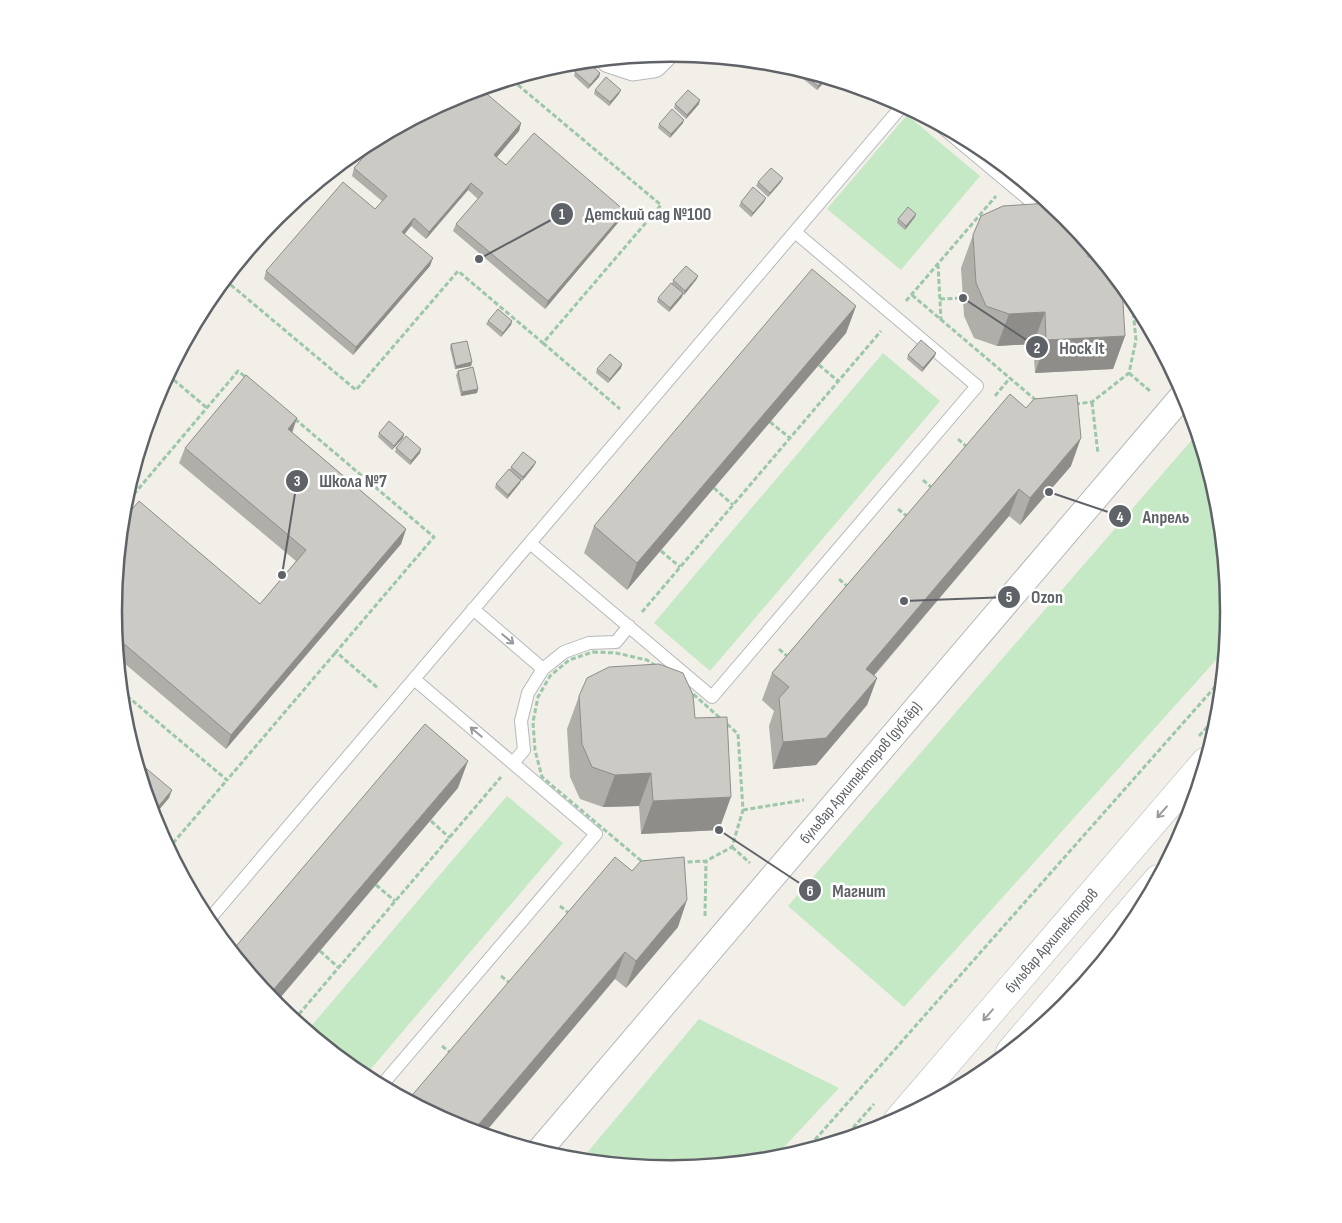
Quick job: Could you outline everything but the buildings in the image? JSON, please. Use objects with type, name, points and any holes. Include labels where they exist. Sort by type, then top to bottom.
[{"type":"main road","name":"бульвар Архитекторов","points":[[910,1106],[1195,773]]},
{"type":"main road","points":[[1037,1020],[1133,908]]},
{"type":"street","points":[[624,65],[634,68],[654,65],[656,63]]},
{"type":"street","name":"бульвар Архитекторов (дублёр)","points":[[544,1146],[1178,401]]},
{"type":"lane","points":[[214,915],[897,111]]},
{"type":"lane","points":[[974,154],[1052,219]]},
{"type":"lane","points":[[530,543],[712,697],[977,386],[795,232]]},
{"type":"lane","points":[[1066,232],[1072,237]]},
{"type":"lane","points":[[473,609],[543,669]]},
{"type":"lane","points":[[513,763],[524,750],[521,721],[528,693],[543,669],[564,652],[589,643],[616,642],[629,626]]},
{"type":"lane","points":[[386,1080],[596,834],[414,679]]},
{"type":"path","points":[[518,85],[661,206],[543,343]]},
{"type":"path","points":[[629,626],[1008,182]]},
{"type":"path","points":[[938,263],[941,320]]},
{"type":"path","points":[[230,284],[356,390],[458,271],[634,420]]},
{"type":"path","points":[[912,294],[1044,407]]},
{"type":"path","points":[[940,299],[963,298]]},
{"type":"path","points":[[1073,404],[1092,402],[1129,373],[1136,340],[1134,317]]},
{"type":"path","points":[[819,365],[838,382]]},
{"type":"path","points":[[136,492],[238,371],[253,384]]},
{"type":"path","points":[[1129,373],[1158,398]]},
{"type":"path","points":[[174,379],[207,408]]},
{"type":"path","points":[[1092,402],[1098,458]]},
{"type":"path","points":[[173,842],[434,537],[289,414]]},
{"type":"path","points":[[770,422],[790,438]]},
{"type":"path","points":[[958,439],[968,448]]},
{"type":"path","points":[[923,480],[933,489]]},
{"type":"path","points":[[714,488],[733,505]]},
{"type":"path","points":[[898,509],[914,523]]},
{"type":"path","points":[[661,551],[680,567]]},
{"type":"path","points":[[839,579],[854,592]]},
{"type":"path","points":[[779,649],[790,658]]},
{"type":"path","points":[[336,652],[394,702]]},
{"type":"path","points":[[542,777],[535,750],[532,722],[538,697],[550,676],[569,660],[593,652],[630,656],[647,660],[683,685],[738,734],[743,810],[732,848],[706,861],[645,864]]},
{"type":"path","points":[[630,656],[630,663]]},
{"type":"path","points":[[813,1142],[1214,687]]},
{"type":"path","points":[[130,698],[227,780]]},
{"type":"path","points":[[299,1015],[513,763]]},
{"type":"path","points":[[743,810],[808,800]]},
{"type":"path","points":[[431,821],[450,838]]},
{"type":"path","points":[[732,848],[751,864]]},
{"type":"path","points":[[704,921],[706,861]]},
{"type":"path","points":[[376,885],[396,901]]},
{"type":"path","points":[[560,906],[576,919]]},
{"type":"path","points":[[320,951],[339,968]]},
{"type":"path","points":[[501,976],[512,984]]},
{"type":"path","points":[[442,1046],[452,1054]]},
{"type":"green space","points":[[906,116],[980,176],[901,270],[827,209]]},
{"type":"green space","points":[[883,353],[940,401],[710,671],[654,623]]},
{"type":"green space","points":[[1192,439],[1209,504],[1215,540],[1220,612],[1218,658],[904,1007],[788,906]]},
{"type":"green space","points":[[507,796],[563,843],[370,1070],[311,1026]]},
{"type":"green space","points":[[699,1019],[839,1088],[782,1149],[743,1156],[671,1160],[635,1159],[586,1154]]},
{"type":"place","name":"Детский сад №100","points":[[479,259]]},
{"type":"place","name":"Hock It","points":[[963,298]]},
{"type":"place","name":"Апрель","points":[[1049,492]]},
{"type":"place","name":"Школа №7","points":[[282,575]]},
{"type":"place","name":"Ozon","points":[[904,601]]},
{"type":"place","name":"Магнит","points":[[719,830]]}]
